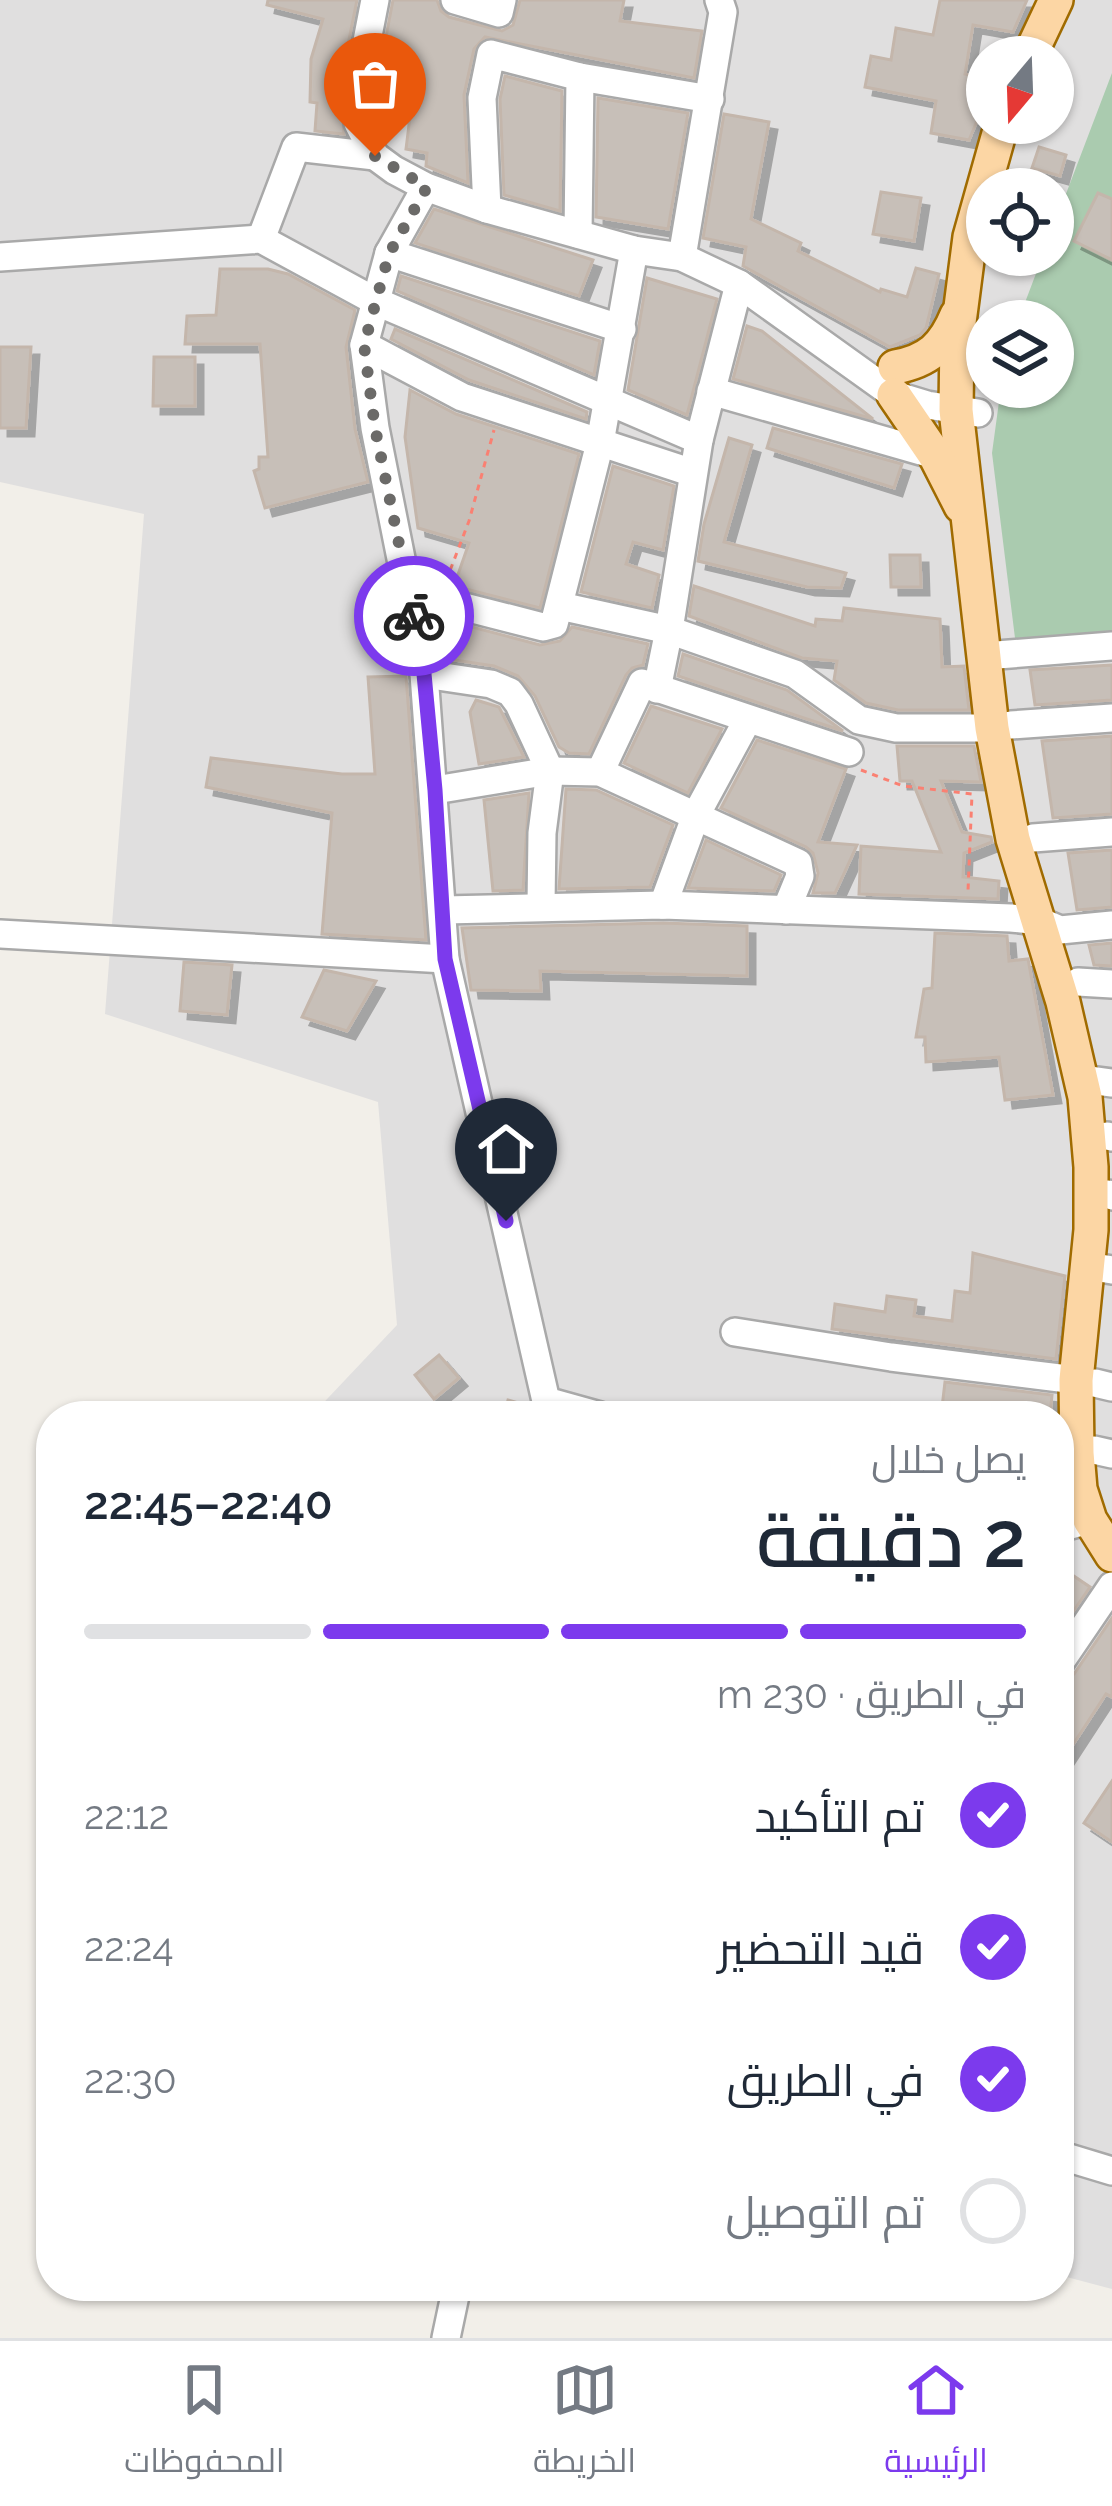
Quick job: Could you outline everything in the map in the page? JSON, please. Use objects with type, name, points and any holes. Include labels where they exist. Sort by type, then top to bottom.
[{"type":"main road","points":[[1039,36],[1056,0]]},
{"type":"main road","points":[[995,144],[975,206],[964,297],[967,412],[1013,838],[1050,925],[1098,1081],[1109,1136],[1110,1195],[1080,1490],[1087,1524],[1112,1556]]},
{"type":"main road","points":[[964,297],[940,346],[894,381],[969,521]]},
{"type":"main road","points":[[967,412],[969,521],[994,655]]},
{"type":"main road","points":[[1001,727],[1033,838],[1050,925],[1095,983],[1098,1081],[1091,1167],[1101,1268]]},
{"type":"main road","points":[[1087,1524],[1101,1496],[1103,1452],[1094,1383]]},
{"type":"street","points":[[375,0],[358,123],[375,156]]},
{"type":"street","points":[[455,0],[500,6],[482,98],[487,209]]},
{"type":"street","points":[[682,257],[723,12],[718,0]]},
{"type":"street","points":[[491,54],[580,77],[710,99]]},
{"type":"street","points":[[578,234],[580,77]]},
{"type":"street","points":[[261,239],[296,148],[375,156],[427,187],[487,209],[634,250],[682,257],[739,284],[858,370],[967,412]]},
{"type":"street","points":[[427,187],[389,254],[364,345],[375,428],[424,674],[445,959],[546,1401]]},
{"type":"street","points":[[0,257],[261,239],[374,301],[699,440]]},
{"type":"street","points":[[410,593],[543,627],[554,624],[600,443],[634,250]]},
{"type":"street","points":[[389,254],[622,329]]},
{"type":"street","points":[[657,688],[692,473],[739,284]]},
{"type":"street","points":[[364,345],[462,397],[692,473]]},
{"type":"street","points":[[894,381],[964,373]]},
{"type":"street","points":[[711,392],[935,455]]},
{"type":"street","points":[[560,606],[669,630],[795,674],[859,720],[896,728],[1001,727],[1112,718]]},
{"type":"street","points":[[994,655],[1112,646]]},
{"type":"street","points":[[424,674],[476,680],[509,692],[550,771],[542,833],[542,905]]},
{"type":"street","points":[[599,772],[641,683],[849,752]]},
{"type":"street","points":[[663,905],[696,815],[748,719]]},
{"type":"street","points":[[435,790],[550,771],[599,772],[798,863],[800,876],[787,910]]},
{"type":"street","points":[[1033,838],[1112,832]]},
{"type":"street","points":[[444,910],[663,905],[967,915],[1050,925],[1112,926]]},
{"type":"street","points":[[0,934],[445,959]]},
{"type":"street","points":[[735,1332],[1094,1383]]},
{"type":"street","points":[[1074,1642],[1112,1586]]},
{"type":"street","points":[[1074,2160],[1112,2171]]},
{"type":"street","points":[[446,2338],[454,2301]]},
{"type":"path","points":[[438,600],[469,521],[499,411]]},
{"type":"path","points":[[849,752],[860,770],[903,786],[972,794],[967,915]]},
{"type":"shaded area","points":[[0,0],[1112,0],[1112,2289],[1074,2279],[1074,1401],[325,1401],[397,1325],[378,1102],[105,1014],[144,514],[0,482]]},
{"type":"green space","points":[[1112,73],[1112,636],[1015,638],[992,453],[998,408],[1074,408],[1074,300],[1026,300],[1035,276],[1074,276],[1074,173]]},
{"type":"building","points":[[268,0],[357,0],[340,84],[344,134],[315,131],[311,59],[323,19],[267,5]]},
{"type":"building","points":[[393,0],[437,0],[449,17],[502,31],[513,25],[520,0],[624,0],[620,21],[702,31],[694,78],[485,37],[474,49],[464,95],[468,183],[426,166],[427,153],[406,149],[410,117],[376,110]]},
{"type":"building","points":[[940,0],[1027,0],[1013,32],[973,25],[971,36],[966,36],[966,139],[931,133],[936,101],[865,87],[871,56],[891,60],[896,28],[933,35]]},
{"type":"building","points":[[505,76],[562,91],[560,211],[504,195],[500,99]]},
{"type":"building","points":[[598,98],[688,113],[668,229],[596,217]]},
{"type":"building","points":[[724,114],[769,122],[751,219],[801,243],[798,251],[880,292],[907,297],[916,268],[939,274],[926,328],[920,335],[890,347],[743,266],[746,247],[703,238]]},
{"type":"building","points":[[1039,147],[1066,155],[1062,168],[1032,168]]},
{"type":"building","points":[[881,192],[921,198],[914,241],[873,234]]},
{"type":"building","points":[[1098,193],[1112,199],[1112,260],[1074,241]]},
{"type":"building","points":[[434,209],[593,260],[579,296],[415,243]]},
{"type":"building","points":[[220,269],[288,274],[355,310],[346,347],[355,429],[368,482],[265,508],[254,471],[259,469],[259,457],[268,457],[260,344],[185,344],[187,316],[216,315]]},
{"type":"building","points":[[401,276],[600,341],[594,375],[397,291]]},
{"type":"building","points":[[647,278],[717,299],[687,415],[628,390]]},
{"type":"building","points":[[747,326],[762,331],[873,419],[733,379]]},
{"type":"building","points":[[395,329],[587,412],[586,419],[469,380],[391,339]]},
{"type":"building","points":[[0,347],[31,347],[26,428],[0,428]]},
{"type":"building","points":[[154,357],[195,357],[195,406],[153,406]]},
{"type":"building","points":[[410,390],[456,414],[579,454],[540,608],[454,586],[469,543],[418,528],[405,437]]},
{"type":"building","points":[[773,428],[902,464],[894,488],[767,448]]},
{"type":"building","points":[[729,438],[752,445],[724,542],[846,573],[841,588],[807,587],[698,561]]},
{"type":"building","points":[[613,466],[674,486],[663,550],[633,542],[626,564],[659,575],[652,608],[581,592]]},
{"type":"building","points":[[890,555],[920,555],[921,587],[891,587]]},
{"type":"building","points":[[694,586],[815,626],[816,619],[842,621],[844,608],[940,619],[942,667],[964,666],[969,710],[898,710],[866,703],[834,680],[837,661],[802,658],[689,616]]},
{"type":"building","points":[[453,622],[540,645],[560,641],[572,627],[648,644],[643,665],[626,675],[589,754],[569,753],[559,747],[535,696],[518,676],[494,666],[441,658]]},
{"type":"building","points":[[683,654],[787,690],[843,731],[678,676]]},
{"type":"building","points":[[1112,665],[1112,700],[1035,705],[1030,670]]},
{"type":"building","points":[[406,676],[426,940],[322,934],[332,813],[206,787],[211,758],[375,774],[368,677]]},
{"type":"building","points":[[476,700],[499,707],[524,757],[479,764],[470,712]]},
{"type":"building","points":[[651,706],[722,729],[688,793],[624,763]]},
{"type":"building","points":[[1112,736],[1112,814],[1053,818],[1042,741]]},
{"type":"building","points":[[757,740],[846,769],[818,842],[857,845],[835,893],[813,893],[818,873],[813,853],[806,847],[721,808]]},
{"type":"building","points":[[897,746],[974,746],[981,782],[941,781],[962,832],[991,837],[992,842],[964,853],[963,877],[999,881],[998,899],[859,894],[861,846],[941,852],[912,781],[900,781]]},
{"type":"building","points":[[566,789],[596,790],[673,825],[650,887],[559,889]]},
{"type":"building","points":[[529,793],[523,890],[493,891],[484,800]]},
{"type":"building","points":[[706,840],[781,875],[774,891],[688,888]]},
{"type":"building","points":[[1112,850],[1112,907],[1077,910],[1068,853]]},
{"type":"building","points":[[747,926],[747,976],[540,971],[541,991],[471,990],[462,928]]},
{"type":"building","points":[[935,933],[1007,936],[1009,961],[1028,959],[1053,1095],[1005,1100],[999,1057],[926,1062],[925,1037],[916,1037],[924,989],[932,988]]},
{"type":"building","points":[[1112,943],[1112,966],[1094,965],[1089,945]]},
{"type":"building","points":[[184,962],[232,965],[227,1015],[180,1011]]},
{"type":"building","points":[[324,970],[376,981],[347,1031],[302,1017]]},
{"type":"building","points":[[973,1253],[1065,1276],[1056,1359],[832,1329],[835,1304],[885,1312],[887,1296],[916,1300],[914,1316],[952,1321],[955,1291],[970,1293]]},
{"type":"building","points":[[439,1355],[459,1378],[434,1399],[415,1375]]},
{"type":"building","points":[[945,1382],[1052,1395],[1051,1401],[943,1401]]},
{"type":"building","points":[[1074,1576],[1090,1587],[1074,1610]]},
{"type":"building","points":[[1112,1618],[1112,1697],[1106,1694],[1074,1743],[1074,1674]]},
{"type":"building","points":[[1112,1781],[1112,1842],[1084,1823]]},
{"type":"way so far","points":[[375,156],[427,187],[389,254],[364,345],[375,428],[414,616]]},
{"type":"route","points":[[414,616],[435,790],[445,959],[506,1221]]}]
